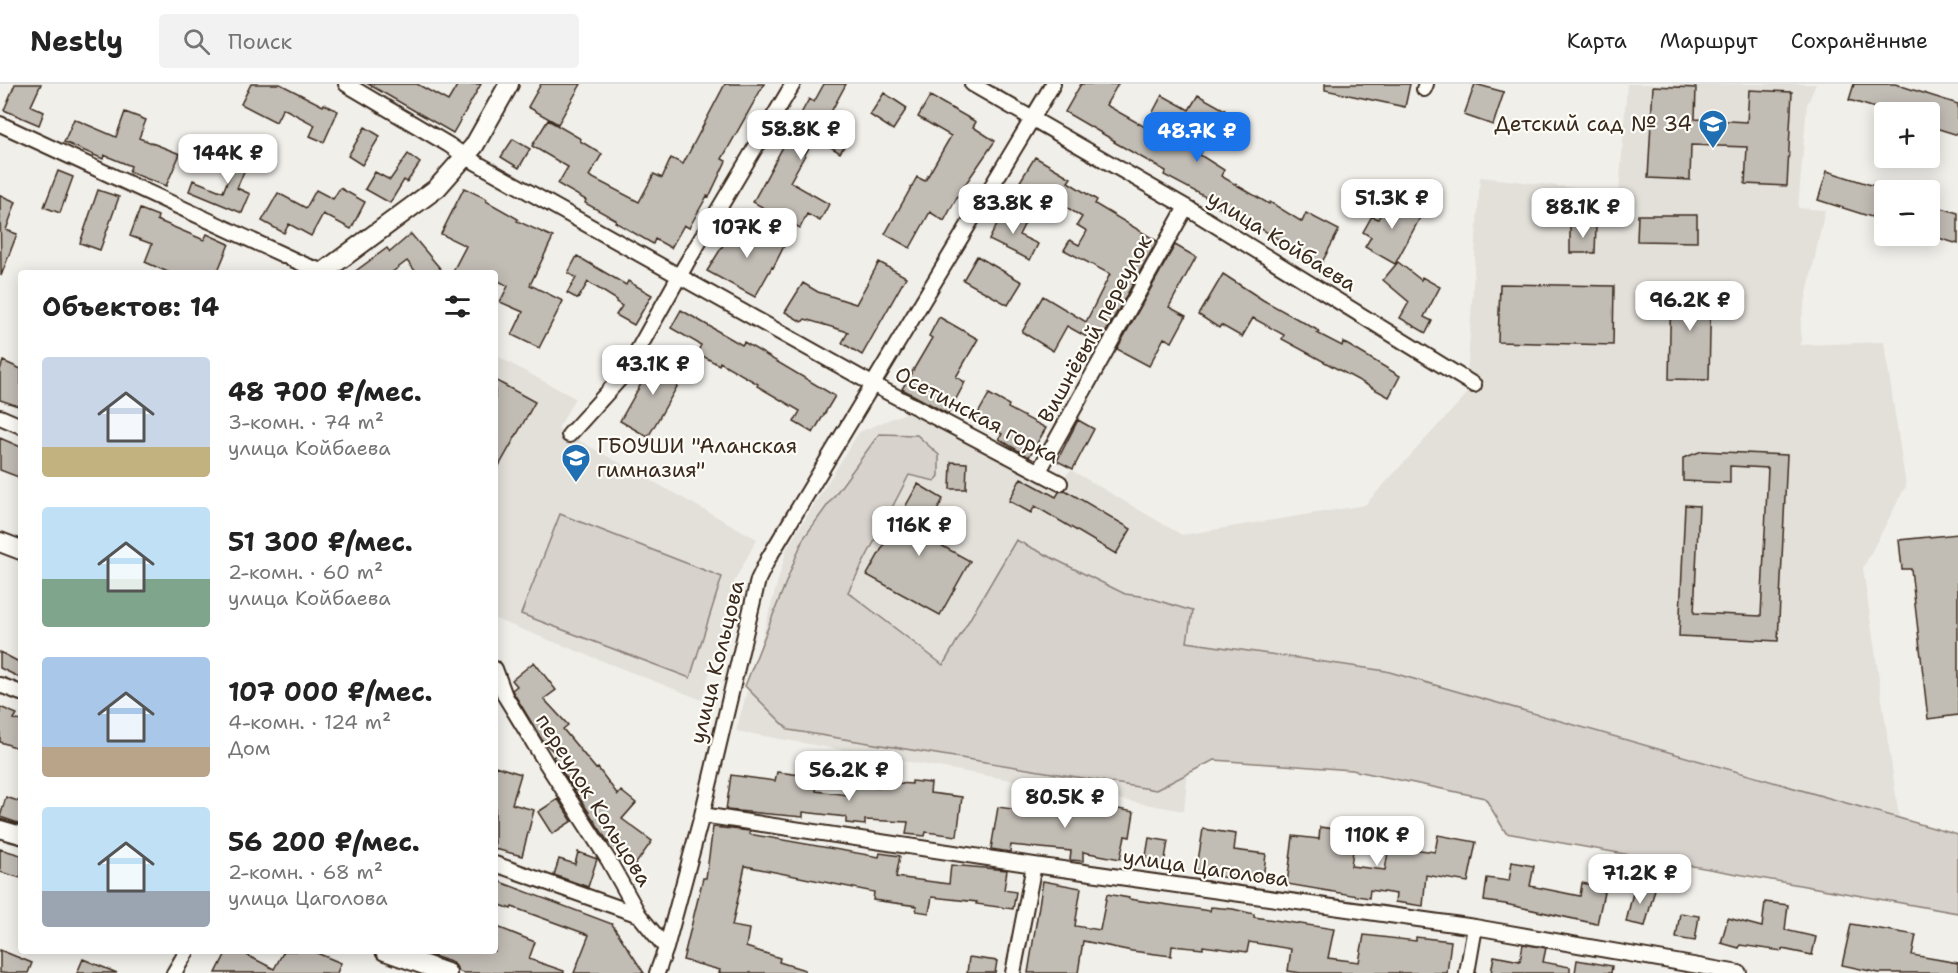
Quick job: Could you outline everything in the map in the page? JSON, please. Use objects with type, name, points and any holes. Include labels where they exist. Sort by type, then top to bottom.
[{"type":"main road","points":[[326,270],[437,188],[466,157],[510,84]]},
{"type":"main road","points":[[0,542],[18,549]]},
{"type":"main road","points":[[393,954],[447,973]]},
{"type":"street","name":"Осетинская горка","points":[[346,84],[466,157],[874,385],[1060,483]]},
{"type":"street","points":[[569,435],[625,372],[679,275],[793,84]]},
{"type":"street","name":"улица Койбаева","points":[[972,84],[1186,207],[1474,385]]},
{"type":"street","name":"улица Кольцова","points":[[657,973],[666,948],[702,815],[758,580],[768,559],[1053,84]]},
{"type":"street","points":[[0,124],[318,270]]},
{"type":"street","name":"Вишнёвый переулок","points":[[1039,471],[1186,207]]},
{"type":"street","points":[[0,417],[18,425]]},
{"type":"street","name":"переулок Кольцова","points":[[498,677],[505,696],[609,861],[639,915],[666,948]]},
{"type":"street","points":[[0,685],[18,692]]},
{"type":"street","name":"улица Цаголова","points":[[702,815],[1034,866],[1474,927],[1739,973]]},
{"type":"street","points":[[0,829],[18,835]]},
{"type":"street","points":[[498,865],[639,915]]},
{"type":"street","points":[[1013,973],[1034,866]]},
{"type":"street","points":[[1467,973],[1474,927]]},
{"type":"street","points":[[174,973],[185,954]]},
{"type":"shaded area","points":[[1627,84],[1816,84],[1807,105],[1798,208],[1825,210],[1801,322],[1801,345],[1884,342],[1906,486],[1863,568],[1901,830],[1191,740],[1184,811],[736,731],[787,548],[859,432],[915,409],[1025,469],[1052,489],[1071,470],[1182,535],[1365,505],[1466,395],[1480,177],[1619,193]]},
{"type":"shaded area","name":"ГБОУШИ \"Аланская гимназия\"","points":[[498,357],[575,398],[558,429],[757,539],[735,580],[702,700],[498,620]]},
{"type":"shaded area","points":[[879,434],[917,435],[939,455],[939,476],[935,481],[909,475],[848,592],[943,665],[1016,540],[1125,594],[1147,597],[1192,611],[1187,642],[1386,671],[1958,835],[1958,913],[1506,833],[1485,798],[1352,770],[1214,760],[1156,790],[789,730],[745,686],[803,539]]},
{"type":"shaded area","points":[[560,514],[722,577],[690,678],[521,614]]},
{"type":"building","points":[[15,84],[41,84],[31,106],[44,112],[39,125],[4,110]]},
{"type":"building","points":[[251,84],[280,84],[338,111],[324,142],[310,136],[315,125],[283,108],[276,122],[241,104]]},
{"type":"building","points":[[368,84],[417,84],[448,101],[458,84],[481,84],[453,133]]},
{"type":"building","points":[[541,84],[581,84],[558,124],[528,107]]},
{"type":"building","points":[[725,84],[764,84],[722,159],[726,161],[709,197],[707,196],[689,228],[684,225],[671,248],[655,239],[653,244],[558,184],[568,167],[532,146],[548,120],[602,154],[589,176],[639,202],[654,174],[662,178],[671,158],[683,164]]},
{"type":"building","points":[[824,84],[846,84],[824,125],[848,140],[840,153],[815,137],[790,182],[829,204],[820,221],[807,214],[800,228],[753,202],[809,99],[814,102]]},
{"type":"building","points":[[1081,84],[1118,84],[1106,105],[1145,127],[1162,95],[1189,110],[1198,95],[1225,110],[1200,155],[1224,170],[1221,176],[1302,222],[1306,213],[1339,230],[1320,266],[1288,249],[1290,246],[1243,218],[1242,221],[1218,207],[1219,204],[1164,175],[1166,171],[1065,112]]},
{"type":"building","points":[[1325,84],[1410,84],[1405,107],[1325,90]]},
{"type":"building","points":[[1475,84],[1504,92],[1493,125],[1464,115]]},
{"type":"building","points":[[1854,84],[1895,84],[1958,104],[1958,135],[1940,129],[1940,102],[1874,102],[1874,108],[1849,100]]},
{"type":"building","points":[[1653,86],[1696,88],[1695,119],[1747,122],[1749,90],[1792,92],[1787,186],[1745,184],[1747,147],[1691,145],[1690,180],[1648,178]]},
{"type":"building","points":[[884,93],[907,108],[893,130],[870,115]]},
{"type":"building","points":[[930,96],[976,122],[973,127],[995,141],[960,192],[944,221],[930,212],[910,248],[885,234],[917,177],[925,181],[951,136],[918,117]]},
{"type":"building","points":[[125,112],[146,120],[139,138],[180,154],[166,186],[129,172],[131,166],[104,155],[103,159],[64,142],[74,119],[116,137]]},
{"type":"building","points":[[365,127],[380,136],[362,165],[348,156]]},
{"type":"building","points":[[513,139],[530,149],[519,168],[501,157]]},
{"type":"building","points":[[242,145],[253,150],[237,188],[250,194],[242,213],[189,191],[193,180],[223,192]]},
{"type":"building","points":[[408,154],[420,163],[407,182],[404,180],[390,203],[365,189],[375,172],[390,180]]},
{"type":"building","points":[[1035,157],[1071,178],[1068,182],[1097,200],[1095,204],[1157,241],[1099,344],[1067,326],[1053,351],[1022,332],[1043,296],[1086,322],[1110,274],[1064,250],[1070,240],[1079,245],[1087,231],[1077,225],[1082,217],[1057,201],[1052,209],[1016,188]]},
{"type":"building","points":[[58,171],[73,177],[60,213],[44,207]]},
{"type":"building","points":[[1827,171],[1874,186],[1874,218],[1818,200]]},
{"type":"building","points":[[340,188],[365,202],[351,229],[323,214],[311,236],[289,224],[284,233],[262,221],[278,193],[306,208],[316,190],[333,199]]},
{"type":"building","points":[[464,188],[487,199],[486,201],[518,219],[517,221],[553,237],[530,285],[563,301],[539,348],[512,335],[523,312],[500,302],[508,286],[498,281],[498,270],[454,270],[466,246],[441,234]]},
{"type":"building","points":[[98,190],[119,197],[100,250],[80,243]]},
{"type":"building","points":[[0,195],[16,202],[6,230],[17,234],[1,276]]},
{"type":"building","points":[[1391,196],[1422,214],[1395,264],[1365,247],[1371,237],[1363,232],[1372,216],[1378,219]]},
{"type":"building","points":[[1940,207],[1958,213],[1958,244],[1940,238]]},
{"type":"building","points":[[1005,208],[1027,219],[1019,235],[1038,244],[1030,260],[989,240]]},
{"type":"building","points":[[140,209],[158,216],[157,220],[204,240],[207,234],[229,244],[218,270],[163,270],[145,262],[152,244],[130,236]]},
{"type":"building","points":[[1638,215],[1697,215],[1697,242],[1637,241]]},
{"type":"building","points":[[738,221],[785,244],[755,297],[707,271],[725,242],[727,243]]},
{"type":"building","points":[[1570,225],[1596,226],[1595,253],[1570,253]]},
{"type":"building","points":[[411,234],[441,270],[414,270],[407,261],[395,270],[357,270],[387,248],[390,252]]},
{"type":"building","points":[[1175,245],[1196,257],[1169,307],[1186,316],[1172,342],[1164,338],[1149,366],[1117,349]]},
{"type":"building","points":[[577,256],[626,285],[628,281],[652,295],[634,325],[616,315],[622,306],[616,302],[617,300],[588,282],[578,299],[567,293],[576,278],[568,273]]},
{"type":"building","points":[[977,256],[1022,282],[1008,305],[963,280]]},
{"type":"building","points":[[879,262],[906,277],[862,355],[842,343],[848,332],[805,319],[802,322],[785,312],[803,283],[818,292],[856,304]]},
{"type":"building","points":[[1398,262],[1421,280],[1422,277],[1440,287],[1424,317],[1432,321],[1426,333],[1400,318],[1409,302],[1383,280]]},
{"type":"building","points":[[1223,274],[1263,300],[1319,331],[1317,333],[1342,346],[1343,342],[1400,376],[1389,397],[1282,339],[1284,335],[1253,318],[1242,337],[1221,325],[1219,328],[1199,315]]},
{"type":"building","points":[[1500,284],[1614,286],[1613,345],[1498,342]]},
{"type":"building","points":[[1671,285],[1711,285],[1709,380],[1669,379]]},
{"type":"building","points":[[681,310],[742,345],[744,342],[835,396],[813,433],[794,422],[800,411],[720,362],[719,365],[697,353],[701,345],[671,328]]},
{"type":"building","points":[[939,317],[978,339],[956,377],[965,382],[948,414],[902,389],[932,338],[929,336]]},
{"type":"building","points":[[658,354],[686,371],[648,437],[620,421]]},
{"type":"building","points":[[3,361],[18,368],[18,406],[0,400],[0,370]]},
{"type":"building","points":[[498,382],[535,402],[498,468]]},
{"type":"building","points":[[989,394],[1009,405],[1008,408],[1046,428],[1029,457],[999,439],[1002,434],[975,419]]},
{"type":"building","points":[[1078,420],[1094,429],[1073,469],[1057,461]]},
{"type":"building","points":[[0,438],[18,446],[18,477],[0,470]]},
{"type":"building","points":[[1702,451],[1787,455],[1778,641],[1679,636],[1685,505],[1699,506],[1694,613],[1761,616],[1768,468],[1730,466],[1730,483],[1683,481],[1683,458]]},
{"type":"building","points":[[951,462],[967,463],[966,489],[950,489]]},
{"type":"building","points":[[1021,478],[1056,497],[1059,492],[1065,490],[1131,529],[1116,554],[1035,506],[1031,513],[1009,501]]},
{"type":"building","points":[[918,484],[943,499],[924,536],[970,561],[940,615],[867,575]]},
{"type":"building","points":[[1958,534],[1958,715],[1928,719],[1911,569],[1902,569],[1899,540]]},
{"type":"building","points":[[0,652],[18,661],[18,677],[0,668]]},
{"type":"building","points":[[534,662],[556,690],[544,699],[568,725],[563,729],[596,769],[598,768],[618,795],[621,791],[636,803],[622,819],[652,841],[635,865],[608,842],[553,757],[556,754],[542,740],[512,690],[517,686],[512,680]]},
{"type":"building","points":[[0,707],[17,714],[14,719],[18,720],[18,748],[0,742]]},
{"type":"building","points":[[498,767],[521,774],[512,804],[534,810],[522,856],[498,850]]},
{"type":"building","points":[[777,772],[817,777],[816,791],[848,795],[849,785],[879,788],[879,782],[931,783],[930,793],[962,797],[957,836],[926,832],[925,836],[906,834],[908,822],[865,820],[865,825],[846,823],[846,817],[803,812],[803,817],[726,810],[731,775],[775,781]]},
{"type":"building","points":[[6,797],[18,801],[18,823],[0,817]]},
{"type":"building","points":[[558,799],[572,821],[552,834],[538,812]]},
{"type":"building","points":[[1056,800],[1088,803],[1134,812],[1130,837],[1125,836],[1120,859],[1083,852],[1083,861],[1070,860],[1071,851],[1011,845],[1010,852],[991,849],[998,807],[1055,815]]},
{"type":"building","points":[[713,827],[750,831],[749,834],[879,857],[880,853],[900,856],[896,877],[949,884],[951,865],[1007,870],[1004,890],[1016,892],[1013,909],[932,897],[929,913],[916,911],[917,906],[873,900],[874,892],[745,866],[732,926],[749,929],[746,947],[780,958],[779,962],[805,970],[804,973],[719,973],[720,970],[683,960],[703,878],[706,878]]},
{"type":"building","points":[[1320,827],[1341,830],[1338,850],[1353,851],[1351,866],[1385,870],[1389,846],[1435,852],[1438,835],[1476,842],[1468,882],[1426,875],[1423,906],[1395,902],[1396,894],[1370,890],[1369,898],[1287,884],[1293,836],[1319,839]]},
{"type":"building","points":[[1203,829],[1236,834],[1234,850],[1266,854],[1263,879],[1196,874]]},
{"type":"building","points":[[1149,838],[1168,841],[1164,865],[1145,862]]},
{"type":"building","points":[[0,849],[18,854],[18,877],[0,872]]},
{"type":"building","points":[[578,852],[597,859],[588,887],[554,875],[559,859],[575,864]]},
{"type":"building","points":[[1512,862],[1534,866],[1530,886],[1580,896],[1582,883],[1605,888],[1597,924],[1484,901],[1487,878],[1509,881]]},
{"type":"building","points":[[498,881],[612,924],[644,973],[574,973],[589,935],[512,907],[511,909],[498,904]]},
{"type":"building","points":[[1043,881],[1081,888],[1075,926],[1100,930],[1107,894],[1210,911],[1211,907],[1233,909],[1254,914],[1254,917],[1334,929],[1328,958],[1359,962],[1364,935],[1416,941],[1416,937],[1451,941],[1447,973],[1301,973],[1288,971],[1291,949],[1249,942],[1247,952],[1203,946],[1203,949],[1172,946],[1171,956],[1083,941],[1078,973],[1028,973]]},
{"type":"building","points":[[1635,884],[1655,889],[1645,926],[1626,922]]},
{"type":"building","points":[[1765,902],[1788,905],[1785,930],[1816,937],[1812,955],[1782,949],[1782,951],[1740,945],[1739,948],[1721,943],[1728,918],[1762,927]]},
{"type":"building","points":[[1680,913],[1699,916],[1695,941],[1676,938]]},
{"type":"building","points":[[1851,924],[1916,935],[1912,955],[1958,963],[1958,973],[1879,973],[1842,965]]},
{"type":"building","points":[[498,927],[535,942],[529,959],[564,971],[564,973],[463,973],[458,971],[451,962],[428,954],[498,954]]},
{"type":"building","points":[[1523,944],[1546,948],[1543,962],[1570,967],[1570,973],[1491,973],[1494,956],[1520,961]]},
{"type":"building","points":[[0,950],[32,963],[28,973],[0,973]]},
{"type":"building","points":[[226,954],[245,954],[274,969],[282,954],[319,954],[341,963],[337,973],[216,973]]},
{"type":"building","points":[[969,957],[997,961],[995,973],[967,973]]},
{"type":"building","points":[[83,959],[117,973],[77,973]]},
{"type":"building","points":[[1577,960],[1612,966],[1611,973],[1575,973]]},
{"type":"place","name":"Детский сад № 34","points":[[1713,150]]},
{"type":"place","name":"ГБОУШИ \"Аланская гимназия\"","points":[[576,484]]}]
